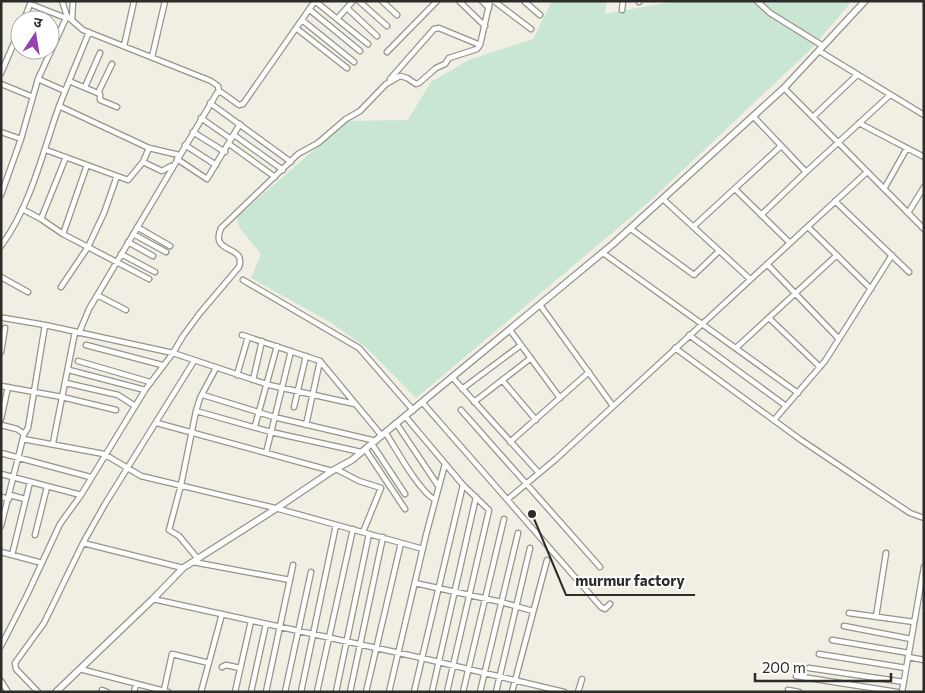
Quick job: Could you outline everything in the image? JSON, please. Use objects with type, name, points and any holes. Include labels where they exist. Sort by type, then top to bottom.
[{"type":"street","points":[[62,1],[69,18]]},
{"type":"street","points":[[1,194],[21,139],[38,79],[69,18],[73,1]]},
{"type":"street","points":[[124,46],[134,1]]},
{"type":"street","points":[[152,57],[165,1]]},
{"type":"street","points":[[60,15],[69,18],[83,30],[210,81],[218,86],[219,91],[242,105],[315,1],[368,44]]},
{"type":"street","points":[[337,19],[353,1]]},
{"type":"street","points":[[358,1],[387,26]]},
{"type":"street","points":[[382,1],[389,3],[396,15]]},
{"type":"street","points":[[387,52],[437,1]]},
{"type":"street","points":[[459,1],[485,26]]},
{"type":"street","points":[[482,1],[489,8]]},
{"type":"street","points":[[386,84],[400,76],[416,84],[419,83],[436,68],[445,64],[449,58],[477,49],[480,45],[492,1],[532,29]]},
{"type":"street","points":[[524,1],[540,15]]},
{"type":"street","points":[[622,10],[623,1]]},
{"type":"street","points":[[757,1],[770,13],[857,75],[924,115]]},
{"type":"street","points":[[56,692],[183,568],[352,460],[603,253],[784,88],[865,1]]},
{"type":"street","points":[[28,10],[30,4],[47,10]]},
{"type":"street","points":[[346,8],[377,36]]},
{"type":"street","points":[[310,10],[360,51]]},
{"type":"street","points":[[302,20],[354,62]]},
{"type":"street","points":[[296,28],[347,68]]},
{"type":"street","points":[[1,646],[60,524],[81,495],[104,454],[150,382],[173,353],[182,336],[239,267],[241,262],[239,256],[221,246],[218,242],[221,228],[298,154],[318,143],[346,119],[366,106],[434,29],[439,28],[480,45]]},
{"type":"street","points":[[1,246],[15,225],[46,150],[59,106],[88,32]]},
{"type":"street","points":[[1,73],[10,52]]},
{"type":"street","points":[[85,87],[100,53]]},
{"type":"street","points":[[98,93],[112,64]]},
{"type":"street","points":[[813,117],[857,75]]},
{"type":"street","points":[[38,79],[65,91]]},
{"type":"street","points":[[69,81],[100,94],[100,100],[117,107]]},
{"type":"street","points":[[1,84],[33,97]]},
{"type":"street","points":[[784,88],[924,229]]},
{"type":"street","points":[[53,443],[77,333],[120,254],[219,91]]},
{"type":"street","points":[[761,215],[890,95]]},
{"type":"street","points":[[210,103],[291,162]]},
{"type":"street","points":[[59,106],[149,148],[178,157],[207,179],[225,152],[240,124]]},
{"type":"street","points":[[753,116],[806,172]]},
{"type":"street","points":[[201,118],[231,140],[275,177]]},
{"type":"street","points":[[859,123],[924,157]]},
{"type":"street","points":[[1,132],[21,139]]},
{"type":"street","points":[[193,132],[225,152]]},
{"type":"street","points":[[231,140],[283,170]]},
{"type":"street","points":[[185,145],[216,165]]},
{"type":"street","points":[[693,227],[781,146]]},
{"type":"street","points":[[46,150],[128,180],[143,162],[149,148]]},
{"type":"street","points":[[884,189],[907,148]]},
{"type":"street","points":[[41,219],[66,157]]},
{"type":"street","points":[[143,162],[162,171],[168,169],[178,157]]},
{"type":"street","points":[[63,234],[87,165]]},
{"type":"street","points":[[508,499],[613,406],[867,172]]},
{"type":"street","points":[[1,176],[7,178]]},
{"type":"street","points":[[61,287],[88,247],[104,213],[116,176]]},
{"type":"street","points":[[908,213],[924,187]]},
{"type":"street","points":[[735,189],[790,243]]},
{"type":"street","points":[[663,199],[750,279]]},
{"type":"street","points":[[835,201],[909,272]]},
{"type":"street","points":[[22,208],[63,234],[149,279]]},
{"type":"street","points":[[137,227],[170,246]]},
{"type":"street","points":[[808,227],[871,289]]},
{"type":"street","points":[[630,229],[694,275],[719,251]]},
{"type":"street","points":[[132,234],[166,252]]},
{"type":"street","points":[[128,242],[153,256]]},
{"type":"street","points":[[603,253],[798,393]]},
{"type":"street","points":[[120,254],[155,272]]},
{"type":"street","points":[[736,348],[837,255]]},
{"type":"street","points":[[774,420],[820,367],[892,255]]},
{"type":"street","points":[[767,264],[839,339]]},
{"type":"street","points":[[1,277],[28,292]]},
{"type":"street","points":[[243,280],[359,348],[413,410]]},
{"type":"street","points":[[97,295],[126,310]]},
{"type":"street","points":[[540,305],[613,406]]},
{"type":"street","points":[[4,318],[173,353],[265,384],[354,404]]},
{"type":"street","points":[[769,318],[820,367]]},
{"type":"street","points":[[1,526],[24,436],[28,428],[45,325]]},
{"type":"street","points":[[1,352],[5,328]]},
{"type":"street","points":[[510,330],[560,398]]},
{"type":"street","points":[[242,335],[320,361],[354,404],[384,434],[422,488],[435,500]]},
{"type":"street","points":[[689,335],[786,406]]},
{"type":"street","points":[[237,375],[248,336]]},
{"type":"street","points":[[253,380],[262,341]]},
{"type":"street","points":[[86,345],[162,366]]},
{"type":"street","points":[[462,389],[521,345]]},
{"type":"street","points":[[255,426],[276,346]]},
{"type":"street","points":[[675,348],[774,420],[910,514],[924,518]]},
{"type":"street","points":[[266,453],[291,351]]},
{"type":"street","points":[[294,407],[306,356]]},
{"type":"street","points":[[474,402],[531,358]]},
{"type":"street","points":[[78,361],[150,382]]},
{"type":"street","points":[[38,692],[16,669],[15,663],[44,622],[83,543],[105,504],[194,361]]},
{"type":"street","points":[[306,425],[320,361]]},
{"type":"street","points":[[216,368],[203,396],[200,398],[196,411],[181,485],[169,530],[179,536],[196,560],[290,580]]},
{"type":"street","points":[[69,370],[145,390]]},
{"type":"street","points":[[510,442],[589,372]]},
{"type":"street","points":[[452,378],[539,473]]},
{"type":"street","points":[[502,380],[536,420]]},
{"type":"street","points":[[66,383],[118,395],[135,406]]},
{"type":"street","points":[[1,386],[62,397],[116,410]]},
{"type":"street","points":[[1,419],[8,387]]},
{"type":"street","points":[[203,396],[258,413],[374,442],[405,494]]},
{"type":"street","points":[[422,402],[601,607],[605,609],[610,604]]},
{"type":"street","points":[[461,410],[600,567]]},
{"type":"street","points":[[196,411],[271,432],[363,451],[405,509]]},
{"type":"street","points":[[405,416],[445,464],[489,510],[454,666],[446,692]]},
{"type":"street","points":[[157,423],[334,470],[381,488],[363,532]]},
{"type":"street","points":[[396,424],[439,487]]},
{"type":"street","points":[[1,425],[17,430],[24,436],[104,454],[129,467],[141,476],[277,508],[423,549]]},
{"type":"street","points":[[1,453],[90,477]]},
{"type":"street","points":[[389,692],[445,464]]},
{"type":"street","points":[[1,474],[81,495]]},
{"type":"street","points":[[12,555],[30,482]]},
{"type":"street","points":[[414,692],[463,484]]},
{"type":"street","points":[[35,534],[47,487]]},
{"type":"street","points":[[1,497],[25,499]]},
{"type":"street","points":[[432,692],[476,497]]},
{"type":"street","points":[[463,692],[504,519]]},
{"type":"street","points":[[301,692],[336,525]]},
{"type":"street","points":[[317,692],[353,530]]},
{"type":"street","points":[[480,692],[518,532]]},
{"type":"street","points":[[336,692],[369,534]]},
{"type":"street","points":[[350,692],[383,537]]},
{"type":"street","points":[[83,543],[183,568]]},
{"type":"street","points":[[366,692],[401,543]]},
{"type":"street","points":[[496,692],[530,548]]},
{"type":"street","points":[[1,552],[42,564]]},
{"type":"street","points":[[876,617],[886,553]]},
{"type":"street","points":[[512,692],[547,560]]},
{"type":"street","points":[[266,692],[293,565]]},
{"type":"street","points":[[902,692],[924,567]]},
{"type":"street","points":[[285,692],[311,572]]},
{"type":"street","points":[[415,583],[485,598],[533,611]]},
{"type":"street","points":[[153,599],[422,658],[499,676],[544,689],[564,692]]},
{"type":"street","points":[[849,613],[914,622]]},
{"type":"street","points":[[201,692],[222,614]]},
{"type":"street","points":[[235,692],[251,621]]},
{"type":"street","points":[[251,692],[266,624]]},
{"type":"street","points":[[844,626],[911,639]]},
{"type":"street","points":[[1,632],[8,633]]},
{"type":"street","points":[[832,640],[924,660]]},
{"type":"street","points":[[80,669],[166,692],[164,690],[172,654],[209,663]]},
{"type":"street","points":[[819,654],[906,668]]},
{"type":"street","points":[[222,667],[226,665],[240,668]]},
{"type":"street","points":[[809,668],[904,682]]},
{"type":"street","points":[[796,676],[897,692]]},
{"type":"street","points":[[578,692],[582,679]]},
{"type":"street","points":[[1,681],[8,692]]},
{"type":"street","points":[[134,692],[136,684]]},
{"type":"street","points":[[788,690],[800,692]]},
{"type":"green space","points":[[552,1],[607,1],[605,14],[676,1],[852,1],[811,49],[650,201],[416,398],[367,348],[330,322],[251,278],[261,254],[239,227],[237,217],[347,121],[408,120],[431,82],[469,60],[533,39]]},
{"type":"place","name":"murmur factory","points":[[532,514]]}]
